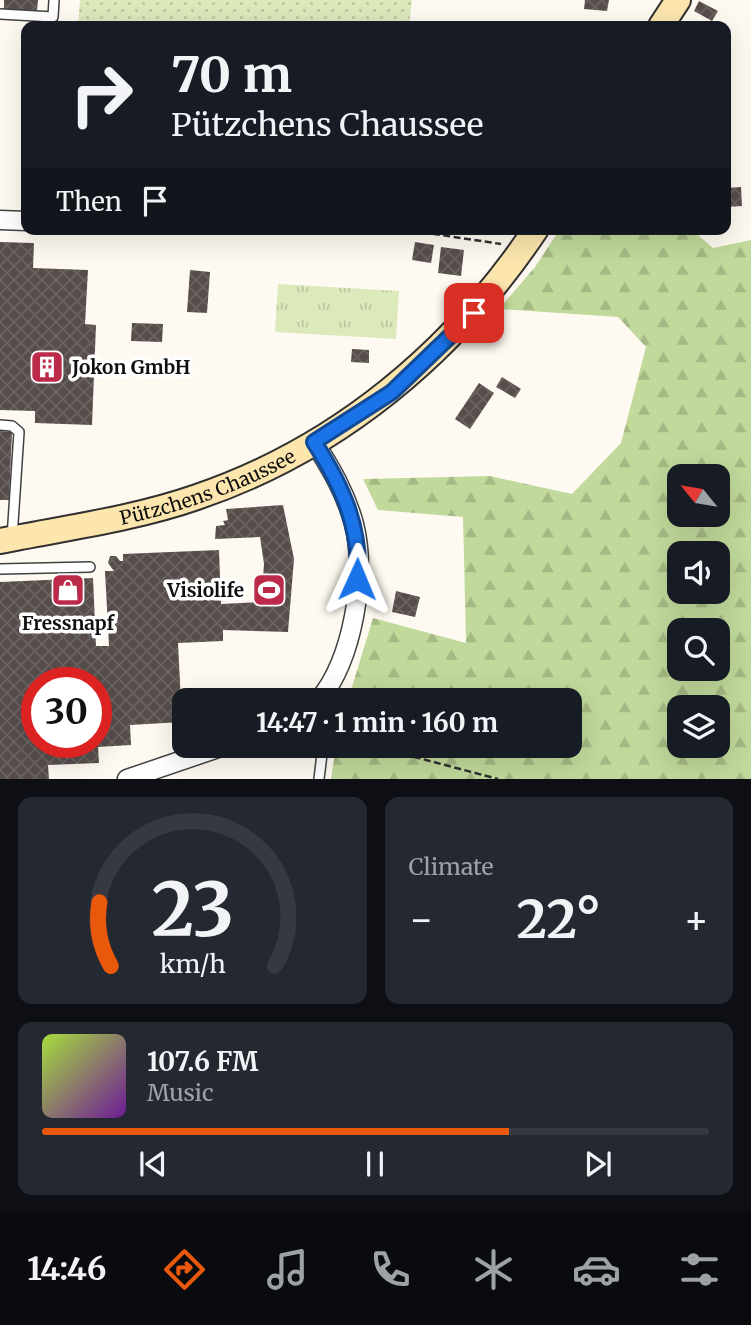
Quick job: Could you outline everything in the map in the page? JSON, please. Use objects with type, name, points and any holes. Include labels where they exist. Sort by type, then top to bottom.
[{"type":"street","points":[[664,21],[678,0]]},
{"type":"street","points":[[0,220],[21,221]]},
{"type":"street","name":"Pützchens Chaussee","points":[[6,540],[197,497],[255,473],[314,442],[392,392],[418,368],[474,313],[532,235]]},
{"type":"street","points":[[314,442],[346,500],[359,555],[352,626],[339,671],[327,688]]},
{"type":"street","points":[[127,779],[189,758]]},
{"type":"lane","points":[[0,14],[53,17],[54,0]]},
{"type":"lane","points":[[0,425],[12,425],[19,432],[6,540]]},
{"type":"lane","points":[[0,569],[90,567]]},
{"type":"lane","points":[[318,779],[321,758]]},
{"type":"path","points":[[441,235],[502,244],[520,254]]},
{"type":"path","points":[[418,758],[498,779]]},
{"type":"green space","points":[[80,0],[412,0],[410,21],[78,21]]},
{"type":"green space","points":[[556,235],[698,235],[713,248],[751,240],[751,779],[331,779],[334,758],[582,758],[582,688],[352,688],[373,618],[466,643],[463,517],[378,510],[363,479],[490,476],[572,494],[621,443],[646,347],[618,317],[499,309],[535,267]]},
{"type":"green space","points":[[278,284],[399,291],[396,339],[275,332]]},
{"type":"building","points":[[4,0],[38,0],[37,11],[4,9]]},
{"type":"building","points":[[585,0],[609,0],[607,11],[584,9]]},
{"type":"building","points":[[699,1],[718,11],[712,21],[694,11]]},
{"type":"building","points":[[741,187],[742,206],[731,207],[731,188]]},
{"type":"building","name":"Jokon GmbH","points":[[0,242],[34,243],[33,268],[88,270],[85,324],[96,325],[92,425],[35,423],[35,411],[0,410]]},
{"type":"building","points":[[415,242],[434,245],[431,263],[412,260]]},
{"type":"building","points":[[441,247],[464,250],[461,276],[438,273]]},
{"type":"building","points":[[190,270],[210,272],[207,313],[187,312]]},
{"type":"building","points":[[132,323],[163,324],[162,342],[131,341]]},
{"type":"building","points":[[352,349],[369,350],[369,363],[351,362]]},
{"type":"building","points":[[502,377],[521,389],[515,398],[496,387]]},
{"type":"building","points":[[479,383],[494,393],[470,429],[455,419]]},
{"type":"building","points":[[0,431],[12,432],[9,500],[0,500]]},
{"type":"building","points":[[283,505],[294,559],[288,632],[223,630],[223,641],[178,643],[180,688],[172,688],[172,723],[130,725],[131,745],[112,746],[112,667],[21,667],[21,758],[99,758],[99,763],[48,765],[49,779],[0,779],[0,582],[93,578],[96,646],[109,646],[105,571],[114,571],[108,563],[110,556],[116,556],[123,561],[123,554],[219,550],[221,604],[261,602],[264,564],[260,537],[215,539],[216,526],[225,525],[223,521],[228,520],[226,509]]},
{"type":"building","points":[[396,591],[420,597],[415,617],[392,612]]},
{"type":"place","name":"Jokon GmbH","points":[[47,367]]},
{"type":"place","name":"Fressnapf","points":[[68,590]]},
{"type":"place","name":"Visiolife","points":[[269,590]]},
{"type":"route","points":[[357,579],[359,555],[351,513],[333,472],[314,442],[392,392],[474,313]]}]
